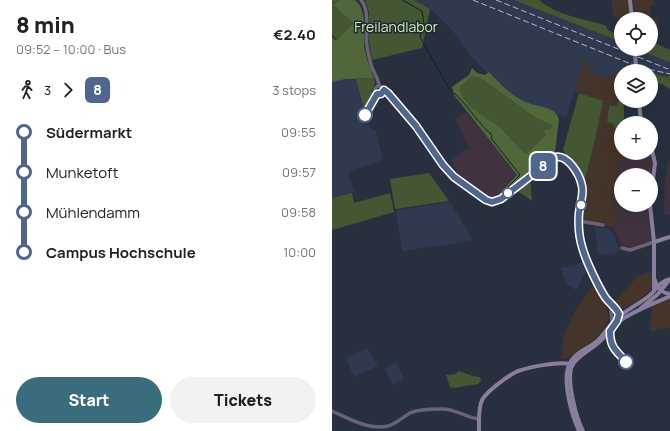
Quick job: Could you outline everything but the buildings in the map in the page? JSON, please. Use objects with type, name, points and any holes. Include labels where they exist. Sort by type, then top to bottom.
[{"type":"main road","points":[[630,0],[631,12]]},
{"type":"main road","points":[[651,212],[654,244],[654,291]]},
{"type":"main road","points":[[654,244],[670,237]]},
{"type":"main road","points":[[653,273],[661,291],[670,295]]},
{"type":"main road","points":[[579,431],[573,415],[569,395],[567,376],[570,366],[598,344],[619,317],[646,298],[663,281],[670,279]]},
{"type":"main road","points":[[648,305],[670,279]]},
{"type":"main road","points":[[613,325],[648,305],[670,295]]},
{"type":"main road","points":[[479,431],[480,406],[485,396],[513,374],[523,370],[558,363],[570,366]]},
{"type":"main road","points":[[570,366],[570,379],[575,411],[583,431]]},
{"type":"street","points":[[361,0],[366,11],[367,47],[379,85],[411,119],[443,165],[454,177],[486,200],[492,202],[501,199],[551,160],[559,156],[568,160],[582,185],[579,221],[580,237],[584,254],[602,292],[619,317]]},
{"type":"street","points":[[379,85],[375,88],[376,92],[380,94],[384,90]]},
{"type":"street","points":[[579,221],[603,225]]},
{"type":"street","points":[[622,248],[630,250],[654,244]]},
{"type":"street","points":[[648,305],[646,301],[652,296],[654,291]]},
{"type":"street","points":[[610,304],[618,312],[619,317]]},
{"type":"street","points":[[610,304],[613,325]]},
{"type":"street","points":[[615,308],[627,311]]},
{"type":"street","points":[[619,317],[628,316]]},
{"type":"street","points":[[332,411],[364,424],[381,427],[394,424],[415,411],[439,409],[448,409],[470,418],[479,419]]},
{"type":"shaded area","points":[[414,0],[514,0],[614,39],[614,56],[655,56],[670,62],[670,77],[658,75],[658,64],[614,64],[613,77],[608,75],[607,77],[588,71],[589,66],[586,65],[589,58],[585,57],[566,117],[527,105],[498,84],[472,57],[450,27],[430,9]]},
{"type":"shaded area","points":[[612,0],[629,0],[630,12],[614,12],[614,16]]},
{"type":"shaded area","points":[[633,0],[654,0],[655,5],[650,6],[651,12],[635,12]]},
{"type":"shaded area","points":[[332,37],[351,56],[347,58],[356,79],[365,113],[363,118],[364,123],[376,131],[383,160],[348,172],[354,192],[332,198]]},
{"type":"shaded area","points":[[585,57],[614,65],[614,106],[609,106],[607,121],[614,126],[614,160],[626,160],[626,162],[621,161],[619,168],[614,168],[614,189],[611,201],[614,202],[614,212],[616,212],[618,218],[614,229],[603,224],[581,221],[585,195],[583,179],[585,179],[595,140],[603,101],[574,92]]},
{"type":"shaded area","points":[[466,112],[517,175],[500,193],[502,196],[494,200],[484,197],[460,178],[451,161],[469,148],[455,118]]},
{"type":"shaded area","points":[[626,160],[651,160],[652,168],[619,168],[621,161],[626,162]]},
{"type":"shaded area","points":[[670,160],[670,215],[665,215],[665,175],[667,175],[668,163]]},
{"type":"shaded area","points":[[614,189],[614,202],[611,201]]},
{"type":"shaded area","points":[[450,202],[472,239],[471,241],[402,251],[396,210]]},
{"type":"shaded area","points":[[616,212],[649,212],[651,241],[628,248],[624,247],[614,229],[618,218]]},
{"type":"shaded area","points":[[595,227],[609,229],[612,232],[620,250],[613,254],[598,255]]},
{"type":"shaded area","points":[[583,261],[586,272],[576,290],[567,285],[560,268],[575,266]]},
{"type":"shaded area","points":[[646,273],[652,273],[651,290],[624,308],[613,303],[638,276]]},
{"type":"shaded area","points":[[595,283],[609,318],[593,342],[567,358],[561,359],[564,334],[577,308]]},
{"type":"shaded area","points":[[670,298],[670,328],[650,331],[652,306]]},
{"type":"shaded area","points":[[367,348],[378,366],[354,377],[346,358]]},
{"type":"shaded area","points":[[396,362],[404,379],[393,385],[385,369]]},
{"type":"green space","points":[[332,0],[340,0],[333,5],[353,23],[337,40],[332,34]]},
{"type":"green space","points":[[340,0],[355,0],[362,11],[364,17],[365,51],[374,78],[345,79],[332,82],[332,37],[336,41],[353,23],[333,5]]},
{"type":"green space","name":"Freilandlabor","points":[[365,0],[414,0],[430,9],[422,48],[372,60],[368,35],[369,12]]},
{"type":"green space","points":[[514,0],[539,0],[562,13],[605,25],[608,30],[614,33],[614,39]]},
{"type":"green space","points":[[658,44],[670,50],[670,62],[654,56],[658,56]]},
{"type":"green space","points":[[472,68],[477,73],[485,75],[489,72],[513,95],[525,102],[551,110],[559,119],[555,152],[553,155],[502,196],[500,193],[517,175],[454,95],[452,87],[469,75]],"holes":[[[472,76],[482,79],[536,118],[553,126],[544,131],[546,135],[526,154],[500,128],[470,105],[461,94],[460,87]]]},
{"type":"green space","points":[[658,75],[670,77],[670,89],[658,83]]},
{"type":"green space","points":[[472,76],[482,79],[536,118],[553,126],[546,135],[526,154],[503,131],[475,110],[465,100],[461,94],[460,87]]},
{"type":"green space","points":[[374,78],[375,83],[372,91],[373,97],[364,109],[356,79]]},
{"type":"green space","points":[[579,93],[603,101],[585,179],[583,179],[563,150]]},
{"type":"green space","points":[[609,106],[614,106],[614,108],[624,108],[624,116],[614,116],[614,126],[613,124],[607,122]]},
{"type":"green space","points":[[429,173],[449,201],[395,209],[390,179]]},
{"type":"green space","points":[[530,178],[532,201],[516,190]]},
{"type":"green space","points":[[352,193],[354,203],[390,193],[394,212],[332,230],[332,198]]},
{"type":"green space","points":[[458,371],[480,377],[481,380],[478,384],[453,388],[450,387],[446,375],[456,374]]},
{"type":"waterway","points":[[402,0],[422,11],[424,24],[420,37],[450,90],[461,100],[492,135],[491,138],[520,175],[507,188]]},
{"type":"railway","points":[[473,0],[631,64],[670,74]]},
{"type":"railway","points":[[496,0],[668,69]]},
{"type":"bus line","name":"8","points":[[365,115],[377,94],[381,94],[384,90],[411,119],[443,165],[454,177],[488,202],[495,202],[501,199],[555,157],[559,156],[568,160],[582,185],[579,221],[583,251],[602,292],[619,314],[617,321],[610,331],[610,340],[611,345],[626,362]]}]
